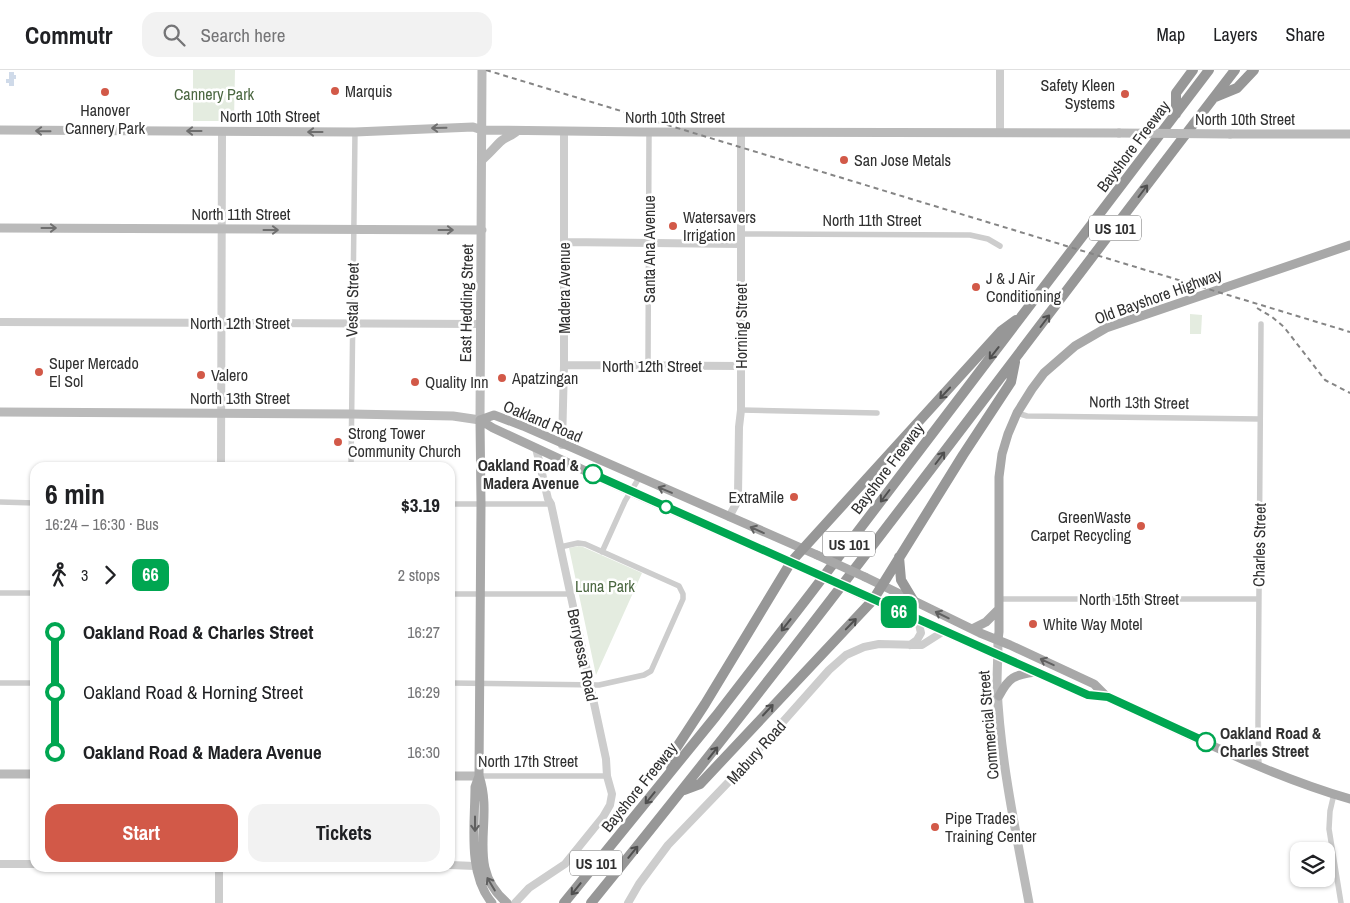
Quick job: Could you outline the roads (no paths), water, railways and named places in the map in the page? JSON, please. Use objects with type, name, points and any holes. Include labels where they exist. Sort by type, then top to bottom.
[{"type":"highway","points":[[1176,114],[1176,93],[1193,70]]},
{"type":"highway","name":"Bayshore Freeway","points":[[564,903],[811,593],[1209,70]]},
{"type":"highway","name":"US 101","points":[[591,903],[683,791],[831,602],[1235,70]]},
{"type":"highway","points":[[1214,97],[1237,88],[1254,70]]},
{"type":"highway","points":[[671,771],[673,753],[706,704],[791,562],[1001,330],[1024,314]]},
{"type":"highway","points":[[683,791],[700,784],[870,598],[899,557],[962,455],[1012,382],[1015,359]]},
{"type":"highway","points":[[899,557],[901,580],[913,600]]},
{"type":"main road","name":"East Hedding Street","points":[[482,70],[479,776],[483,789],[484,869],[493,888],[508,903]]},
{"type":"main road","name":"North 10th Street","points":[[0,130],[354,132],[473,127],[482,130],[517,131],[1350,134]]},
{"type":"main road","points":[[482,160],[502,140],[512,136],[517,131]]},
{"type":"main road","name":"North 11th Street","points":[[0,228],[482,230]]},
{"type":"main road","name":"Old Bayshore Highway","points":[[1002,454],[1017,413],[1032,390],[1044,373],[1075,346],[1106,328],[1350,245]]},
{"type":"main road","name":"North 13th Street","points":[[0,412],[351,414],[453,416],[480,420]]},
{"type":"main road","name":"Oakland Road","points":[[480,420],[494,415],[817,555],[972,629],[1094,684],[1108,697],[1259,766],[1350,799]]},
{"type":"main road","name":"Oakland Road","points":[[480,420],[493,428],[631,492],[1088,695],[1108,697]]},
{"type":"main road","name":"Commercial Street","points":[[1002,454],[998,492],[1000,722],[1007,776],[1029,903]]},
{"type":"main road","points":[[972,629],[987,621],[999,608]]},
{"type":"main road","points":[[999,696],[1006,683],[1012,677],[1037,672]]},
{"type":"main road","points":[[0,774],[30,774]]},
{"type":"main road","name":"North 17th Street","points":[[455,776],[479,776]]},
{"type":"main road","name":"East Hedding Street","points":[[479,776],[475,787],[475,866],[482,888],[492,903]]},
{"type":"street","points":[[1000,70],[1000,133]]},
{"type":"street","points":[[221,462],[222,131]]},
{"type":"street","name":"Madera Avenue","points":[[562,444],[564,131]]},
{"type":"street","name":"Vestal Street","points":[[350,462],[354,132]]},
{"type":"street","name":"Santa Ana Avenue","points":[[648,366],[649,132]]},
{"type":"street","name":"Horning Street","points":[[729,517],[736,504],[738,495],[741,410],[741,132]]},
{"type":"street","name":"North 11th Street","points":[[741,234],[970,235],[988,239],[1000,246]]},
{"type":"street","points":[[564,242],[741,244]]},
{"type":"street","name":"North 12th Street","points":[[0,322],[481,324]]},
{"type":"street","name":"Charles Street","points":[[1259,766],[1258,599],[1261,324]]},
{"type":"street","name":"North 12th Street","points":[[564,365],[741,366]]},
{"type":"street","points":[[741,410],[878,413]]},
{"type":"street","name":"North 13th Street","points":[[1017,413],[1027,416],[1260,419]]},
{"type":"street","name":"Berryessa Road","points":[[515,903],[529,888],[565,864],[603,817],[610,805],[612,794],[551,504],[548,499],[536,448]]},
{"type":"street","points":[[602,552],[639,478]]},
{"type":"street","points":[[0,502],[30,503]]},
{"type":"street","points":[[455,504],[551,504]]},
{"type":"street","points":[[455,683],[598,685],[644,675],[651,671],[683,598],[679,586],[585,544],[578,543],[560,547]]},
{"type":"street","points":[[0,593],[30,593]]},
{"type":"street","points":[[455,594],[570,594]]},
{"type":"street","name":"North 15th Street","points":[[999,599],[1258,599]]},
{"type":"street","points":[[910,645],[917,640],[921,632],[918,620]]},
{"type":"street","name":"Mabury Road","points":[[628,903],[639,884],[668,845],[741,769],[829,670],[846,655],[864,647],[879,644],[922,645],[944,631]]},
{"type":"street","points":[[0,683],[30,683]]},
{"type":"street","name":"North 17th Street","points":[[479,776],[607,776]]},
{"type":"street","points":[[1334,794],[1329,828],[1341,903]]},
{"type":"street","points":[[0,864],[30,864]]},
{"type":"street","points":[[455,865],[475,866]]},
{"type":"street","points":[[219,872],[219,903]]},
{"type":"water","points":[[9,72],[14,72],[14,75],[16,75],[14,86],[9,86],[9,83],[6,83],[6,79],[9,79]]},
{"type":"railway","points":[[486,70],[1350,332]]},
{"type":"railway","points":[[1257,308],[1284,327],[1325,380],[1350,393]]},
{"type":"place","name":"Marquis","points":[[335,91]]},
{"type":"place","name":"Hanover Cannery Park","points":[[105,92]]},
{"type":"place","name":"Safety Kleen Systems","points":[[1125,94]]},
{"type":"place","name":"San Jose Metals","points":[[844,160]]},
{"type":"place","name":"Watersavers Irrigation","points":[[673,226]]},
{"type":"place","name":"J & J Air Conditioning","points":[[976,287]]},
{"type":"place","name":"Super Mercado El Sol","points":[[39,372]]},
{"type":"place","name":"Valero","points":[[201,375]]},
{"type":"place","name":"Apatzingan","points":[[502,378]]},
{"type":"place","name":"Quality Inn","points":[[415,382]]},
{"type":"place","name":"Strong Tower Community Church","points":[[338,442]]},
{"type":"place","name":"Oakland Road & Madera Avenue","points":[[593,474]]},
{"type":"place","name":"ExtraMile","points":[[794,497]]},
{"type":"place","name":"GreenWaste Carpet Recycling","points":[[1141,526]]},
{"type":"place","name":"White Way Motel","points":[[1033,624]]},
{"type":"place","name":"Oakland Road & Charles Street","points":[[1206,742]]},
{"type":"place","name":"Pipe Trades Training Center","points":[[935,827]]},
{"type":"park label","name":"Cannery Park","points":[[214,94]]},
{"type":"park label","name":"Luna Park","points":[[605,586]]}]
